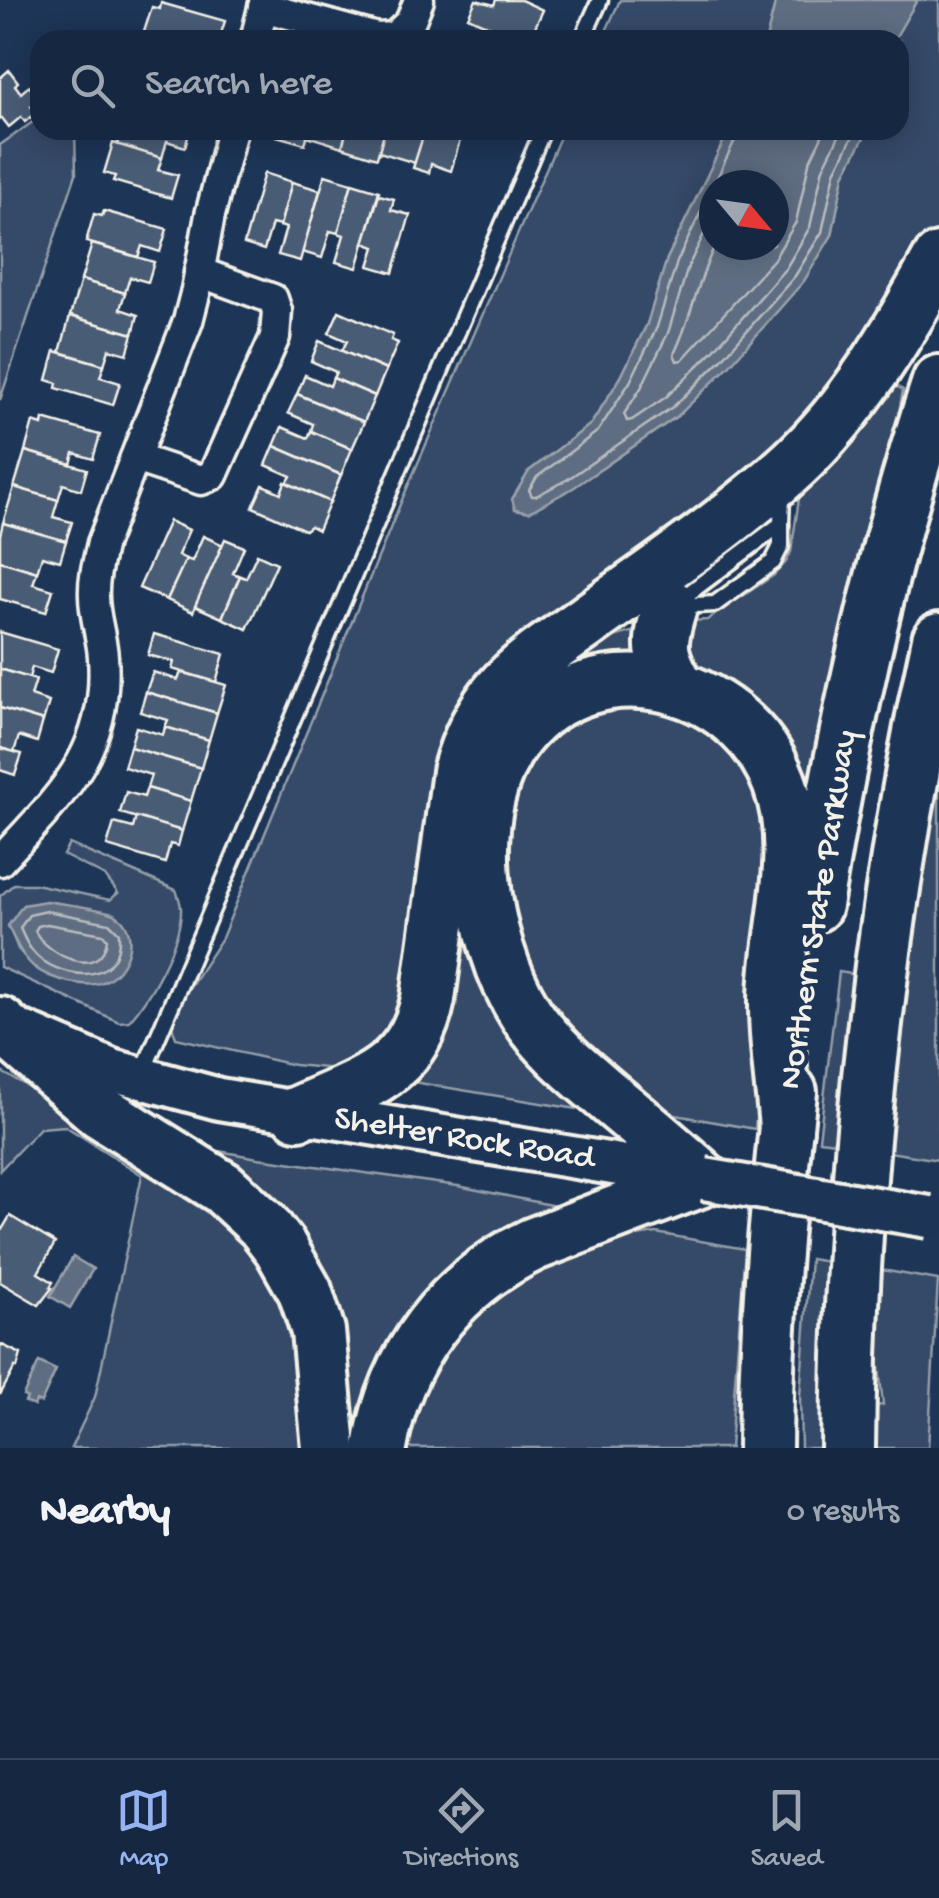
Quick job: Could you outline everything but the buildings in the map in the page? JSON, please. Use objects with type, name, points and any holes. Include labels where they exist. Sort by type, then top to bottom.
[{"type":"highway","points":[[298,1112],[377,1076],[395,1064],[413,1042],[428,999],[456,790],[464,754],[487,708],[522,669],[571,641],[742,508],[782,499],[814,444],[846,406],[898,330],[939,260]]},
{"type":"highway","name":"Northern State Parkway","points":[[765,1448],[768,1344],[786,1128],[808,952],[838,778],[885,572],[939,382]]},
{"type":"highway","points":[[662,610],[661,651],[679,689]]},
{"type":"highway","name":"Northern State Parkway","points":[[848,1448],[856,1230],[876,1018],[904,809],[939,640]]},
{"type":"highway","points":[[380,1448],[385,1419],[402,1372],[441,1314],[476,1278],[534,1244],[704,1178],[570,1064],[528,1016],[496,952],[483,874],[484,827],[492,784],[520,732],[552,706],[606,683],[644,682],[679,689],[713,703],[744,726],[768,760],[784,797],[790,831],[776,1005],[786,1128]]},
{"type":"highway","points":[[0,1022],[100,1111],[212,1180],[263,1225],[295,1269],[314,1312],[322,1353],[329,1448]]},
{"type":"highway","points":[[744,1448],[768,1344]]},
{"type":"main road","name":"Shelter Rock Road","points":[[0,1022],[140,1079],[219,1099],[934,1218]]},
{"type":"street","points":[[408,30],[420,0]]},
{"type":"street","points":[[258,30],[264,4],[350,30]]},
{"type":"street","points":[[0,861],[60,796],[80,768],[98,726],[105,690],[94,574],[188,321],[229,140]]},
{"type":"street","points":[[135,458],[201,480],[214,475],[275,337],[278,311],[273,299],[199,272]]},
{"type":"lane","points":[[586,30],[600,0]]},
{"type":"lane","points":[[140,1079],[539,140]]},
{"type":"lane","points":[[662,610],[782,499]]},
{"type":"lane","points":[[662,610],[715,604],[772,562],[780,546],[782,499]]},
{"type":"shaded area","points":[[620,0],[776,0],[768,30],[606,30]]},
{"type":"shaded area","points":[[917,0],[939,0],[939,237],[849,382],[734,498],[524,645],[403,1029],[347,1070],[294,1065],[176,1038],[171,1023],[176,1008],[222,938],[401,502],[559,140],[724,140],[710,170],[699,170],[699,192],[667,259],[647,324],[621,377],[591,424],[529,471],[601,469],[680,414],[832,235],[844,175],[863,140],[909,140],[909,30],[900,30]]},
{"type":"shaded area","points":[[30,124],[30,140],[75,140],[76,174],[0,400],[0,145]]},
{"type":"shaded area","points":[[889,382],[903,390],[817,808],[696,681],[674,632],[688,621],[707,620],[774,575],[786,562],[799,499],[825,458]]},
{"type":"shaded area","points":[[657,625],[655,650],[547,700],[564,656],[599,641]]},
{"type":"shaded area","points":[[617,696],[712,719],[774,798],[779,924],[755,1129],[659,1112],[569,1041],[519,963],[501,854],[511,785],[540,738]]},
{"type":"shaded area","points":[[939,775],[939,1160],[889,1152],[902,1010]]},
{"type":"shaded area","points":[[69,844],[176,890],[181,910],[175,940],[154,985],[129,1021],[119,1022],[0,967],[0,896],[14,884],[35,884],[110,900],[118,893],[105,876],[63,855]],"holes":[[[46,901],[114,913],[36,969],[18,949],[9,926]]]},
{"type":"shaded area","points":[[468,865],[581,1099],[577,1109],[407,1081]]},
{"type":"shaded area","points":[[839,972],[852,974],[835,1142],[819,1140]]},
{"type":"shaded area","points":[[0,1071],[147,1153],[287,1279],[321,1448],[71,1448],[95,1397],[142,1175],[65,1126],[40,1128],[0,1170]]},
{"type":"shaded area","points":[[185,1145],[458,1186],[585,1212],[524,1239],[363,1448],[339,1446],[334,1352]]},
{"type":"shaded area","points":[[656,1233],[745,1249],[730,1448],[404,1448],[406,1418],[443,1346],[486,1300],[585,1244]]},
{"type":"shaded area","points":[[810,1259],[829,1262],[822,1448],[801,1448],[800,1396]]},
{"type":"shaded area","points":[[882,1270],[938,1280],[928,1448],[874,1448],[875,1406],[883,1405],[877,1349]]},
{"type":"water","points":[[776,0],[917,0],[900,30],[768,30]]},
{"type":"water","points":[[724,140],[863,140],[844,175],[832,235],[804,281],[729,366],[680,414],[573,488],[529,512],[515,509],[512,499],[529,471],[591,424],[621,377],[647,324],[667,259],[699,192],[699,260],[789,260],[789,170],[710,170]]},
{"type":"water","points":[[46,901],[103,910],[123,922],[130,939],[129,949],[115,974],[99,983],[80,984],[48,975],[29,962],[8,926],[23,905]]},
{"type":"water","points":[[73,1257],[93,1269],[70,1308],[50,1296]]},
{"type":"water","points":[[39,1362],[56,1370],[41,1403],[36,1401],[34,1406],[25,1402],[27,1398],[23,1396]]}]
